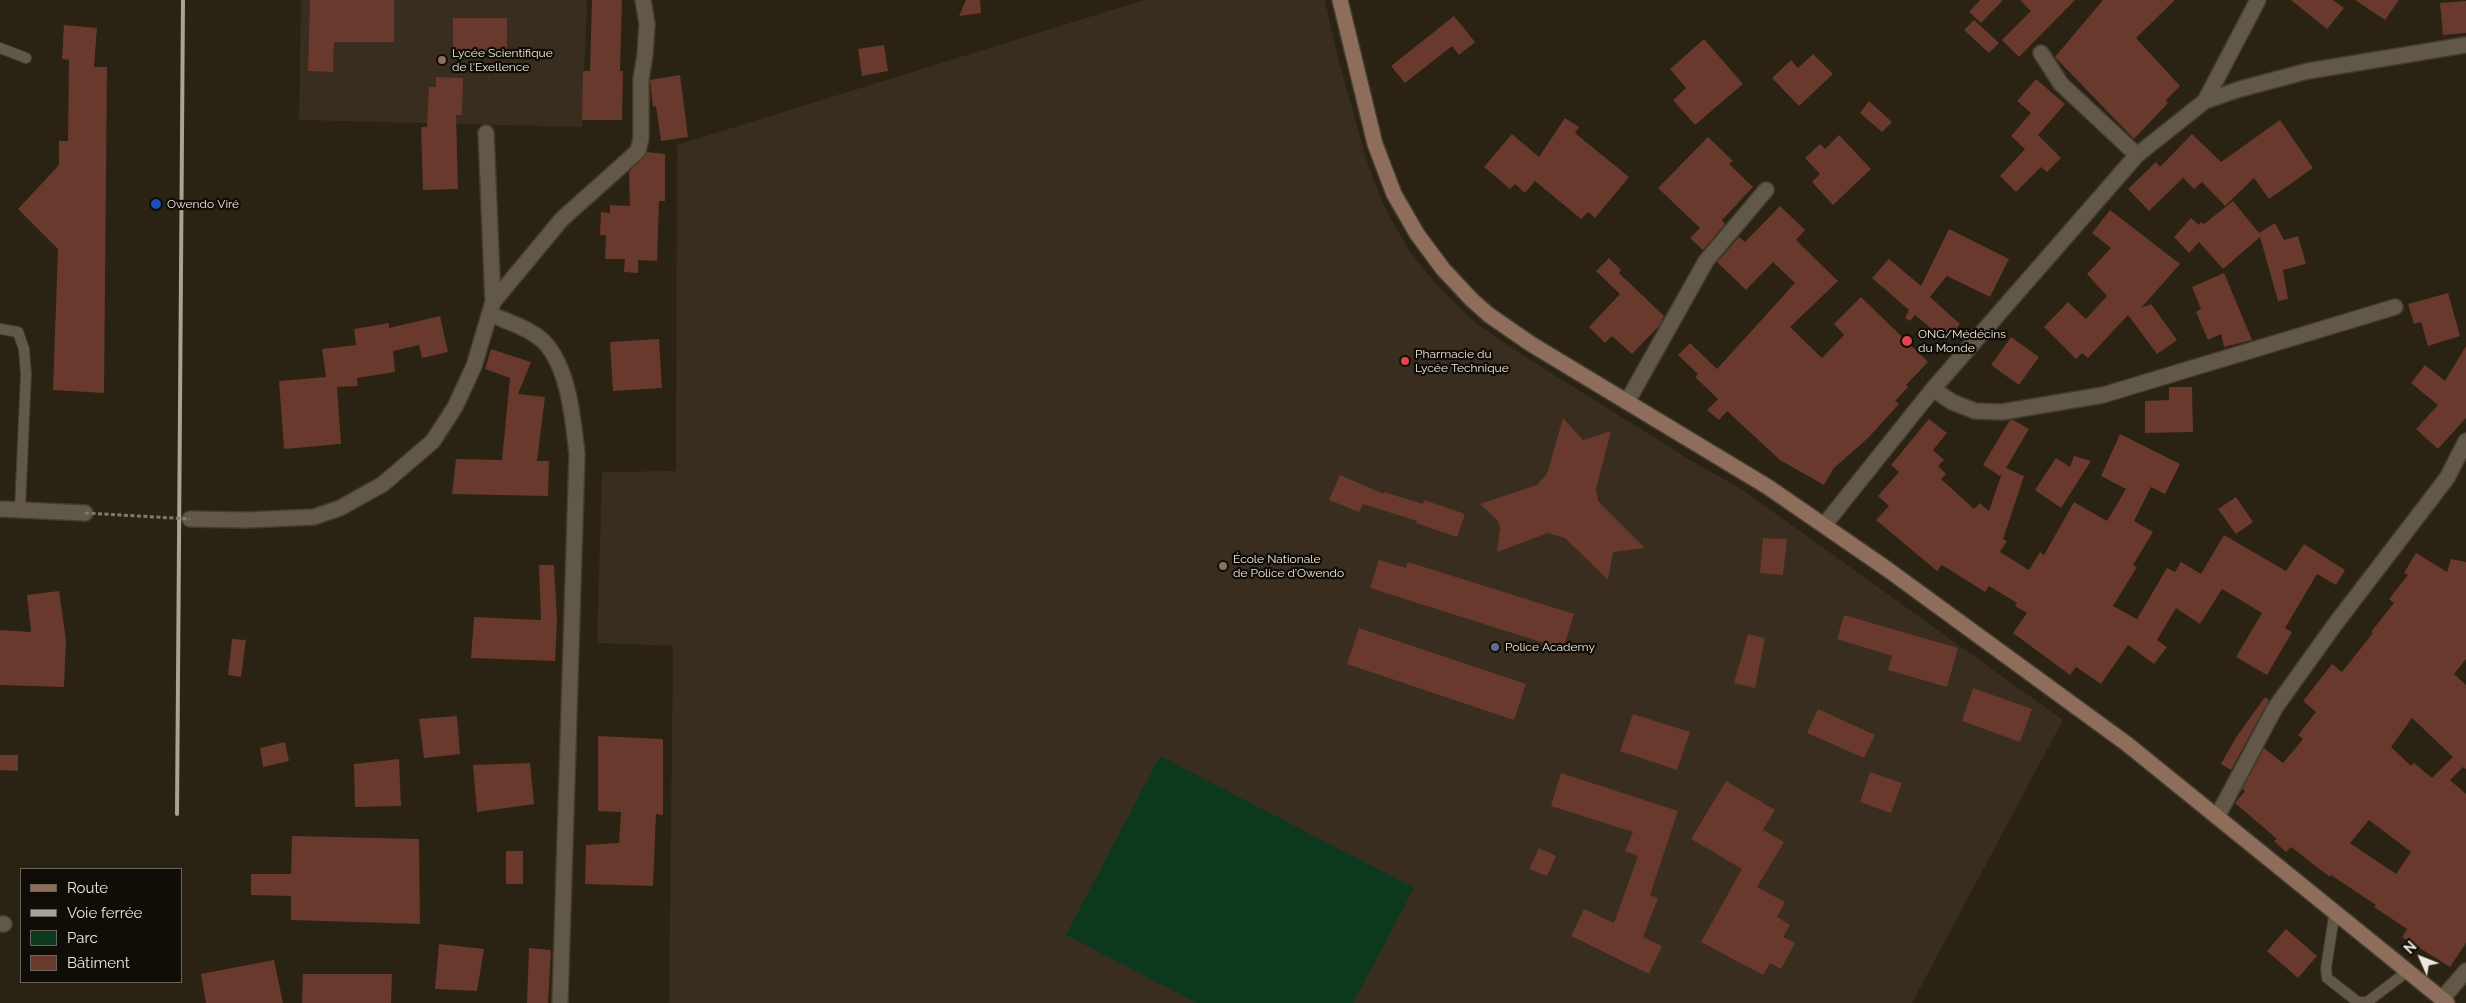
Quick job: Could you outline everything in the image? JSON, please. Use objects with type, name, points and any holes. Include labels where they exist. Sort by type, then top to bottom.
[{"type":"street","points":[[492,308],[562,219],[638,151],[641,138],[641,79],[647,24],[643,0]]},
{"type":"street","points":[[1340,0],[1369,121],[1384,170],[1405,215],[1417,234],[1457,285],[1489,315],[1531,344],[1768,487],[1825,524],[2127,744],[2335,910],[2444,1001],[2466,971]]},
{"type":"street","points":[[2205,102],[2258,0]]},
{"type":"street","points":[[1825,524],[1933,389],[2137,155],[2205,102],[2240,89],[2308,70],[2466,45]]},
{"type":"street","points":[[2042,54],[2061,84],[2137,155]]},
{"type":"street","points":[[190,519],[246,520],[314,517],[340,508],[383,484],[432,441],[455,407],[474,366],[492,308],[486,133]]},
{"type":"street","points":[[1627,402],[1706,261],[1766,190]]},
{"type":"street","points":[[1933,389],[1952,402],[1975,411],[2002,412],[2103,395],[2395,307]]},
{"type":"street","points":[[492,308],[546,343],[564,376],[571,406],[577,454],[560,1003]]},
{"type":"street","points":[[2217,817],[2275,708],[2336,623],[2447,478],[2466,441]]},
{"type":"street","points":[[0,509],[85,513]]},
{"type":"lane","points":[[0,48],[26,58]]},
{"type":"lane","points":[[0,330],[18,332],[24,348],[26,374],[20,509]]},
{"type":"lane","points":[[2335,910],[2326,968],[2327,978],[2358,1002],[2367,1002],[2408,971]]},
{"type":"path","points":[[85,513],[190,519]]},
{"type":"shaded area","name":"Lycée Scientifique de l'Exellence","points":[[301,0],[587,0],[582,127],[299,120]]},
{"type":"shaded area","name":"École Nationale de Police d’Owendo","points":[[1144,0],[1325,0],[1338,58],[1368,165],[1384,206],[1409,250],[1435,283],[1477,324],[1521,354],[1700,466],[1740,488],[2063,720],[1912,1003],[669,1003],[673,646],[597,643],[602,472],[676,471],[677,145]]},
{"type":"green space","points":[[1160,756],[1414,888],[1353,1003],[1197,1003],[1066,935]]},
{"type":"building","points":[[310,0],[394,0],[394,42],[334,42],[333,72],[308,71]]},
{"type":"building","points":[[592,0],[622,0],[620,71],[623,71],[622,120],[582,120],[583,71],[590,71]]},
{"type":"building","points":[[966,0],[980,0],[981,13],[959,16]]},
{"type":"building","points":[[1980,0],[2003,0],[1981,23],[1969,12]]},
{"type":"building","points":[[2020,0],[2075,0],[2019,57],[2002,40],[2031,11]]},
{"type":"building","points":[[2103,0],[2175,0],[2136,38],[2180,86],[2166,100],[2168,103],[2134,139],[2055,57]]},
{"type":"building","points":[[2291,0],[2333,0],[2344,8],[2327,29]]},
{"type":"building","points":[[2355,0],[2399,0],[2385,20]]},
{"type":"building","points":[[2466,1],[2466,33],[2443,35],[2440,3]]},
{"type":"building","points":[[1454,16],[1475,42],[1459,55],[1452,46],[1405,83],[1391,66]]},
{"type":"building","points":[[453,18],[507,18],[507,55],[453,55]]},
{"type":"building","points":[[1974,20],[1999,43],[1989,53],[1964,30]]},
{"type":"building","points":[[64,25],[97,28],[94,67],[107,67],[104,393],[53,390],[58,249],[18,209],[59,165],[59,141],[68,141],[69,60],[62,59]]},
{"type":"building","points":[[1704,39],[1743,84],[1695,125],[1673,100],[1686,88],[1670,69]]},
{"type":"building","points":[[884,45],[888,71],[862,76],[858,49]]},
{"type":"building","points":[[1813,54],[1833,74],[1799,106],[1772,78],[1791,60],[1798,68]]},
{"type":"building","points":[[680,75],[688,137],[661,141],[656,106],[653,107],[650,80]]},
{"type":"building","points":[[436,77],[463,78],[462,115],[456,115],[458,189],[423,190],[421,127],[427,127],[429,87],[436,87]]},
{"type":"building","points":[[2036,79],[2065,104],[2038,135],[2061,158],[2047,172],[2041,167],[2016,192],[2000,176],[2025,149],[2011,136],[2031,113],[2017,101]]},
{"type":"building","points":[[1869,101],[1892,122],[1882,132],[1860,113]]},
{"type":"building","points":[[1565,118],[1579,127],[1575,133],[1629,177],[1595,218],[1588,212],[1581,219],[1535,181],[1525,193],[1515,184],[1510,189],[1484,167],[1512,134],[1539,157]]},
{"type":"building","points":[[2280,120],[2313,168],[2269,199],[2254,178],[2225,206],[2202,182],[2194,189],[2183,178],[2149,211],[2128,189],[2156,162],[2160,167],[2192,134],[2221,162]]},
{"type":"building","points":[[1839,135],[1871,169],[1833,205],[1812,182],[1820,174],[1805,158],[1820,144],[1825,149]]},
{"type":"building","points":[[1708,137],[1733,161],[1729,164],[1753,187],[1722,220],[1725,224],[1703,250],[1690,238],[1700,228],[1658,188]]},
{"type":"building","points":[[647,152],[665,154],[665,201],[659,201],[657,261],[638,260],[638,273],[624,272],[625,259],[605,259],[606,235],[600,235],[601,212],[610,213],[610,205],[630,206],[629,172]]},
{"type":"building","points":[[2233,201],[2259,233],[2275,223],[2284,240],[2298,236],[2306,264],[2283,270],[2288,299],[2278,301],[2260,237],[2223,269],[2199,242],[2189,253],[2174,237],[2191,218],[2199,225],[2201,222],[2204,224]]},
{"type":"building","points":[[1780,206],[1805,230],[1796,240],[1838,281],[1790,327],[1822,358],[1844,335],[1834,324],[1861,297],[1928,362],[1906,385],[1908,387],[1895,401],[1899,404],[1868,438],[1834,468],[1824,485],[1780,460],[1727,411],[1719,420],[1707,410],[1718,399],[1695,377],[1698,374],[1678,355],[1690,343],[1717,369],[1795,283],[1773,262],[1746,290],[1717,262],[1739,237],[1745,242]]},
{"type":"building","points":[[2110,210],[2180,264],[2141,308],[2151,304],[2177,340],[2157,354],[2128,315],[2088,358],[2082,353],[2076,359],[2044,327],[2068,302],[2086,319],[2107,296],[2087,274],[2111,248],[2092,233]]},
{"type":"building","points":[[1949,229],[2009,259],[1990,297],[1947,276],[1930,297],[1960,324],[1946,341],[1915,315],[1910,321],[1905,318],[1909,310],[1872,278],[1889,259],[1921,286]]},
{"type":"building","points":[[1609,258],[1621,270],[1619,273],[1664,316],[1660,325],[1632,354],[1612,336],[1605,343],[1589,327],[1620,294],[1596,271]]},
{"type":"building","points":[[2224,273],[2252,340],[2224,347],[2221,334],[2208,340],[2196,312],[2201,309],[2192,287]]},
{"type":"building","points":[[2448,293],[2460,336],[2428,346],[2421,322],[2414,324],[2408,304]]},
{"type":"building","points":[[440,316],[448,352],[422,358],[419,345],[393,351],[395,372],[357,378],[358,386],[337,387],[341,444],[284,449],[279,381],[326,377],[322,349],[356,345],[354,329],[389,323],[389,328]]},
{"type":"building","points":[[2011,337],[2039,357],[2019,385],[1991,365]]},
{"type":"building","points":[[659,339],[662,388],[613,391],[610,342]]},
{"type":"building","points":[[2466,346],[2466,418],[2438,449],[2416,429],[2438,405],[2411,383],[2425,365],[2445,381]]},
{"type":"building","points":[[491,349],[531,362],[518,394],[545,397],[537,461],[549,461],[548,496],[452,494],[456,459],[502,460],[510,378],[485,369]]},
{"type":"building","points":[[2169,387],[2192,387],[2193,432],[2145,433],[2145,401],[2169,400]]},
{"type":"building","points":[[1563,418],[1583,440],[1611,431],[1596,489],[1598,501],[1645,548],[1613,552],[1608,580],[1565,538],[1548,533],[1497,552],[1500,528],[1498,521],[1480,504],[1537,485],[1547,474]]},
{"type":"building","points":[[1929,419],[1947,433],[1933,450],[1944,460],[1938,466],[1946,474],[1941,479],[1974,509],[1980,503],[1989,511],[2002,473],[2000,476],[1983,465],[2010,420],[2029,429],[2006,468],[2024,476],[2003,539],[2007,541],[2000,552],[2029,570],[2040,552],[2044,555],[2074,502],[2107,521],[2126,489],[2101,476],[2120,434],[2180,464],[2165,494],[2151,487],[2134,521],[2153,532],[2133,565],[2137,567],[2113,606],[2137,619],[2167,568],[2175,572],[2181,562],[2201,574],[2224,535],[2286,571],[2304,544],[2345,570],[2336,585],[2317,574],[2285,628],[2292,632],[2267,675],[2236,657],[2262,613],[2222,589],[2200,624],[2176,608],[2157,640],[2167,647],[2154,664],[2128,645],[2101,684],[2076,667],[2070,675],[2013,633],[2027,613],[2015,606],[2017,603],[1989,586],[1985,592],[1942,565],[1937,571],[1876,520],[1889,506],[1878,496],[1899,472],[1891,465]]},
{"type":"building","points":[[2074,456],[2091,461],[2061,508],[2035,490],[2056,458],[2070,467]]},
{"type":"building","points":[[1340,475],[1384,494],[1384,492],[1423,504],[1424,500],[1465,514],[1457,537],[1416,523],[1417,521],[1363,504],[1359,512],[1329,500]]},
{"type":"building","points":[[2236,497],[2253,522],[2236,534],[2218,509]]},
{"type":"building","points":[[1763,538],[1787,539],[1783,575],[1760,573]]},
{"type":"building","points":[[2416,553],[2447,572],[2451,559],[2466,562],[2466,659],[2454,674],[2466,685],[2466,769],[2463,767],[2450,780],[2466,794],[2466,943],[2450,967],[2402,937],[2407,929],[2374,907],[2376,905],[2331,875],[2330,877],[2291,847],[2286,852],[2274,841],[2277,839],[2235,803],[2245,791],[2242,789],[2264,748],[2283,763],[2303,739],[2298,735],[2316,712],[2303,701],[2332,664],[2342,672],[2373,633],[2371,632],[2394,603],[2389,599],[2408,575],[2404,573]],"holes":[[[2412,718],[2453,757],[2432,778],[2414,763],[2411,766],[2391,747]],[[2369,820],[2411,852],[2396,874],[2350,843]]]},
{"type":"building","points":[[1379,560],[1406,568],[1408,562],[1574,614],[1563,649],[1370,588]]},
{"type":"building","points":[[539,565],[554,565],[557,620],[555,661],[471,658],[474,617],[541,620]]},
{"type":"building","points":[[59,591],[66,640],[64,687],[0,685],[0,630],[31,632],[27,595]]},
{"type":"building","points":[[1844,615],[1958,648],[1947,687],[1888,670],[1892,656],[1837,639]]},
{"type":"building","points":[[1359,628],[1526,684],[1514,720],[1347,664]]},
{"type":"building","points":[[1748,634],[1765,638],[1755,688],[1734,683]]},
{"type":"building","points":[[232,639],[246,640],[241,677],[228,675]]},
{"type":"building","points":[[1973,688],[2032,709],[2020,742],[1962,721]]},
{"type":"building","points":[[2265,697],[2269,700],[2231,770],[2221,764],[2235,739]]},
{"type":"building","points":[[1818,709],[1875,735],[1864,758],[1807,733]]},
{"type":"building","points":[[1633,714],[1690,732],[1677,770],[1620,751]]},
{"type":"building","points":[[457,716],[460,754],[424,758],[419,719]]},
{"type":"building","points":[[598,736],[663,739],[663,815],[656,814],[653,886],[585,884],[586,845],[619,843],[621,812],[598,811]]},
{"type":"building","points":[[285,742],[289,761],[263,767],[260,748]]},
{"type":"building","points":[[0,755],[18,755],[18,771],[0,770]]},
{"type":"building","points":[[399,759],[401,806],[355,807],[354,764]]},
{"type":"building","points":[[530,763],[534,804],[477,812],[473,765]]},
{"type":"building","points":[[1870,772],[1902,783],[1891,813],[1860,802]]},
{"type":"building","points":[[1561,773],[1678,811],[1650,895],[1658,898],[1643,937],[1662,946],[1649,974],[1571,936],[1584,909],[1614,923],[1638,856],[1625,851],[1633,832],[1551,806]]},
{"type":"building","points":[[1726,781],[1775,810],[1763,830],[1784,842],[1757,887],[1785,902],[1777,917],[1790,925],[1783,937],[1795,943],[1781,969],[1770,963],[1763,975],[1701,942],[1742,869],[1691,839]]},
{"type":"building","points":[[292,836],[419,839],[420,924],[291,920],[291,896],[251,895],[251,874],[291,874]]},
{"type":"building","points":[[1539,848],[1556,856],[1547,876],[1529,869]]},
{"type":"building","points":[[506,851],[523,851],[523,884],[506,884]]},
{"type":"building","points":[[2286,929],[2317,956],[2298,978],[2267,951]]},
{"type":"building","points":[[439,944],[484,949],[477,991],[435,989]]},
{"type":"building","points":[[529,948],[551,950],[548,1003],[527,1003]]},
{"type":"building","points":[[274,960],[283,1003],[206,1003],[201,974]]},
{"type":"building","points":[[303,974],[392,974],[391,1003],[302,1003]]},
{"type":"railway","points":[[177,814],[183,0]]},
{"type":"place","name":"Lycée Scientifique de l'Exellence","points":[[442,60]]},
{"type":"place","name":"Owendo Viré","points":[[156,204]]},
{"type":"place","name":"ONG/Médécins du Monde","points":[[1907,341]]},
{"type":"place","name":"Pharmacie du Lycée Technique","points":[[1405,361]]},
{"type":"place","name":"École Nationale de Police d’Owendo","points":[[1223,566]]},
{"type":"place","name":"Police Academy","points":[[1495,647]]}]
